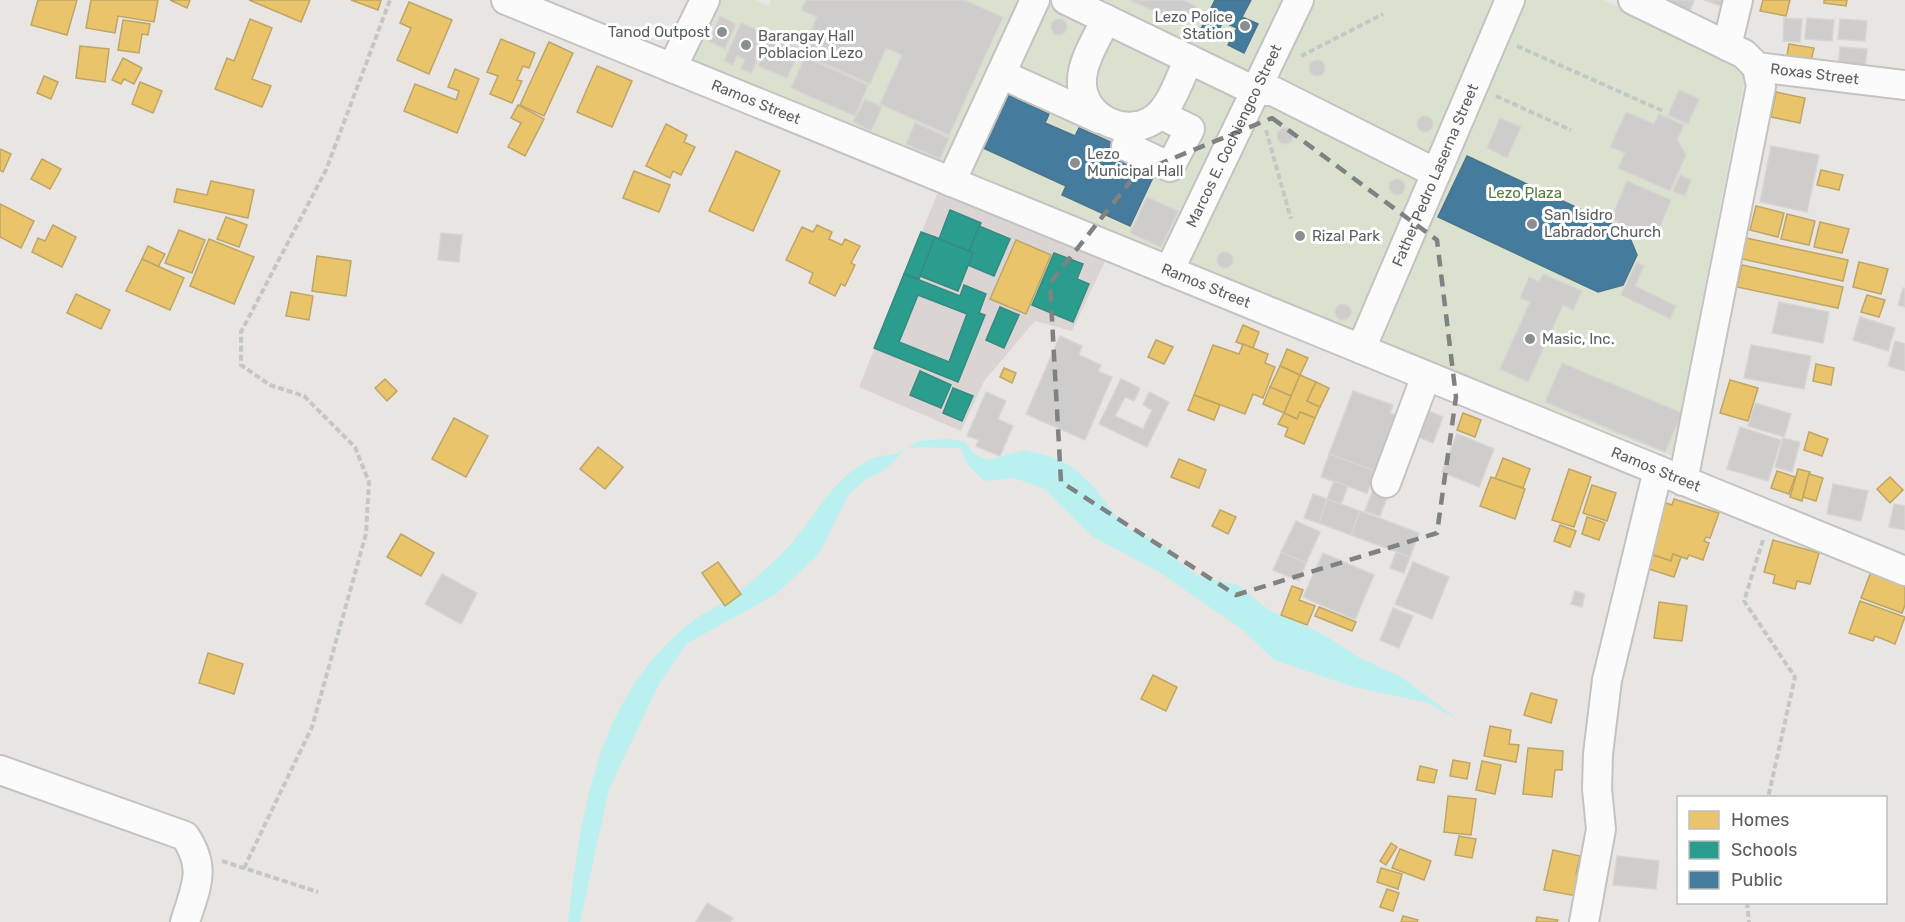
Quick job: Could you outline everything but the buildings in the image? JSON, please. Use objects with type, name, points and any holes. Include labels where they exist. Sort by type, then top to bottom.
[{"type":"street","name":"Ramos Street","points":[[506,0],[1905,572]]},
{"type":"street","points":[[672,68],[705,0]]},
{"type":"street","points":[[951,182],[1035,0]]},
{"type":"street","points":[[1066,0],[1107,10],[1436,173]]},
{"type":"street","name":"Marcos E. Cochiengco Street","points":[[1169,271],[1264,86],[1299,0]]},
{"type":"street","name":"Father Pedro Laserna Street","points":[[1361,349],[1510,0]]},
{"type":"street","name":"Roxas Street","points":[[1633,0],[1744,54],[1757,67],[1905,84]]},
{"type":"street","points":[[1727,45],[1738,0]]},
{"type":"street","points":[[1101,119],[1090,108],[1084,95],[1082,80],[1085,65],[1107,10]]},
{"type":"street","points":[[1107,10],[1189,60],[1264,86]]},
{"type":"street","points":[[1001,74],[1114,125],[1147,120],[1189,60]]},
{"type":"street","points":[[1584,922],[1601,829],[1598,754],[1607,680],[1670,476],[1761,86],[1757,67]]},
{"type":"street","points":[[1386,483],[1426,376]]},
{"type":"street","points":[[0,770],[185,836],[196,852],[200,872],[185,922]]},
{"type":"path","points":[[244,868],[312,727],[366,534],[369,482],[355,447],[304,396],[270,385],[241,365],[241,332],[326,170],[390,0]]},
{"type":"path","points":[[1290,219],[1264,86],[1383,14]]},
{"type":"path","points":[[1495,35],[1664,111]]},
{"type":"path","points":[[1474,86],[1571,130]]},
{"type":"path","points":[[1768,796],[1795,677],[1744,601],[1770,516]]},
{"type":"path","points":[[196,852],[318,892]]},
{"type":"path","points":[[1747,904],[1749,922]]},
{"type":"highlighted area","points":[[1272,118],[1437,240],[1456,397],[1437,533],[1236,595],[1061,482],[1050,283],[1137,173]]},
{"type":"shaded area","points":[[938,192],[1106,259],[1072,331],[1035,321],[984,381],[961,431],[859,387]]},
{"type":"green space","name":"Lezo Plaza","points":[[716,0],[756,0],[769,6],[771,0],[1604,0],[1747,67],[1672,456],[1346,330],[686,56]]},
{"type":"water","points":[[949,439],[965,442],[975,455],[989,460],[1024,450],[1052,457],[1071,466],[1094,487],[1124,527],[1163,545],[1174,558],[1198,576],[1238,585],[1269,610],[1324,635],[1358,657],[1401,677],[1459,720],[1428,703],[1354,687],[1274,660],[1243,630],[1156,570],[1093,537],[1043,488],[1014,478],[984,481],[967,464],[961,448],[908,447],[921,441]]},
{"type":"water","points":[[905,449],[885,470],[868,478],[849,494],[819,554],[776,594],[686,644],[659,684],[609,789],[580,922],[568,922],[588,797],[615,719],[635,683],[661,650],[694,620],[736,594],[778,557],[844,478],[871,459]]},
{"type":"place","name":"Lezo Police Station","points":[[1245,26]]},
{"type":"place","name":"Tanod Outpost","points":[[722,32]]},
{"type":"place","name":"Barangay Hall Poblacion Lezo","points":[[746,45]]},
{"type":"place","name":"Lezo Municipal Hall","points":[[1075,163]]},
{"type":"place","name":"San Isidro Labrador Church","points":[[1532,224]]},
{"type":"place","name":"Rizal Park","points":[[1300,236]]},
{"type":"place","name":"Masic, Inc.","points":[[1530,339]]}]
